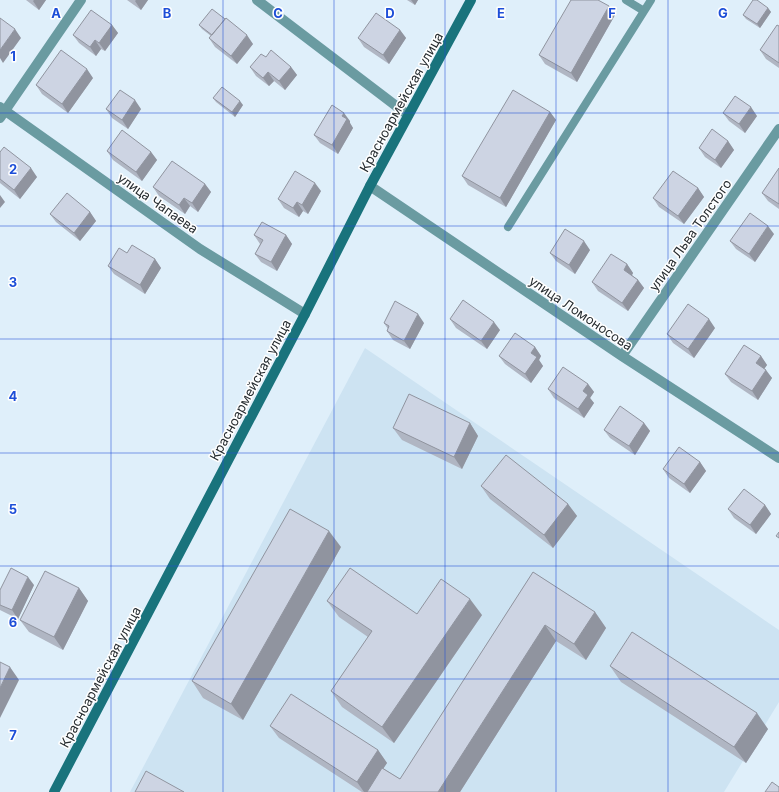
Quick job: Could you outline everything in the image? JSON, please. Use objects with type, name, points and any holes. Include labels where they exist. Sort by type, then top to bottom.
[{"type":"street","points":[[2,112],[81,0]]},
{"type":"street","points":[[257,0],[408,115]]},
{"type":"street","name":"Красноармейская улица","points":[[54,792],[370,186],[471,0]]},
{"type":"street","name":"улица Чапаева","points":[[2,112],[200,250],[304,314]]},
{"type":"street","name":"улица Льва Толстого","points":[[622,356],[779,130]]},
{"type":"street","name":"улица Ломоносова","points":[[370,186],[622,356],[779,458]]},
{"type":"lane","points":[[626,0],[644,11]]},
{"type":"lane","points":[[508,227],[651,0]]},
{"type":"shaded area","points":[[365,348],[779,630],[779,702],[724,792],[130,792]]},
{"type":"building","points":[[571,0],[598,0],[609,6],[571,73],[539,55]]},
{"type":"building","points":[[753,0],[757,0],[768,8],[757,24],[743,15]]},
{"type":"building","points":[[212,9],[225,19],[212,35],[199,25]]},
{"type":"building","points":[[91,10],[112,25],[99,43],[95,40],[90,47],[73,35]]},
{"type":"building","points":[[376,13],[400,30],[383,55],[358,38]]},
{"type":"building","points":[[0,18],[15,29],[0,50]]},
{"type":"building","points":[[226,18],[247,35],[231,56],[209,38]]},
{"type":"building","points":[[777,25],[779,26],[779,63],[760,50]]},
{"type":"building","points":[[61,50],[87,69],[62,104],[36,85]]},
{"type":"building","points":[[271,50],[291,67],[279,81],[268,72],[263,78],[250,67],[261,54],[266,57]]},
{"type":"building","points":[[222,87],[240,101],[232,112],[213,98]]},
{"type":"building","points":[[120,90],[135,100],[122,120],[106,109]]},
{"type":"building","points":[[513,90],[550,112],[500,198],[462,176]]},
{"type":"building","points":[[735,96],[751,107],[739,124],[723,113]]},
{"type":"building","points":[[332,105],[344,113],[342,116],[347,119],[332,145],[314,135]]},
{"type":"building","points":[[712,129],[728,141],[715,160],[699,148]]},
{"type":"building","points":[[122,130],[151,152],[136,172],[107,151]]},
{"type":"building","points":[[4,147],[31,168],[14,190],[0,179],[0,152]]},
{"type":"building","points":[[172,161],[205,184],[192,203],[184,198],[179,205],[153,187]]},
{"type":"building","points":[[779,168],[779,204],[762,193]]},
{"type":"building","points":[[295,171],[315,183],[302,205],[297,202],[293,208],[278,199]]},
{"type":"building","points":[[673,171],[698,188],[678,216],[653,198]]},
{"type":"building","points":[[67,193],[90,212],[74,233],[50,214]]},
{"type":"building","points":[[750,213],[768,226],[749,254],[730,241]]},
{"type":"building","points":[[262,222],[286,235],[271,262],[255,254],[263,240],[254,235]]},
{"type":"building","points":[[565,229],[584,241],[569,265],[550,253]]},
{"type":"building","points":[[132,245],[155,259],[140,285],[108,266],[119,248],[127,253]]},
{"type":"building","points":[[611,254],[627,264],[624,270],[638,280],[622,303],[592,282]]},
{"type":"building","points":[[463,300],[494,322],[481,341],[450,319]]},
{"type":"building","points":[[395,301],[418,314],[404,341],[387,331],[389,326],[384,323]]},
{"type":"building","points":[[688,304],[709,319],[688,349],[667,334]]},
{"type":"building","points":[[515,333],[535,347],[531,353],[537,357],[525,374],[499,356]]},
{"type":"building","points":[[744,345],[761,356],[756,363],[766,370],[752,391],[725,374]]},
{"type":"building","points":[[563,367],[588,384],[583,391],[588,395],[578,409],[548,389]]},
{"type":"building","points":[[409,394],[470,423],[454,457],[393,428]]},
{"type":"building","points":[[620,406],[644,423],[629,446],[604,430]]},
{"type":"building","points":[[679,447],[700,462],[684,484],[663,469]]},
{"type":"building","points":[[506,455],[568,504],[544,535],[481,486]]},
{"type":"building","points":[[744,489],[765,505],[750,525],[728,509]]},
{"type":"building","points":[[290,509],[329,531],[231,704],[192,681]]},
{"type":"building","points":[[11,568],[28,577],[12,610],[0,605],[0,590]]},
{"type":"building","points":[[350,568],[417,614],[441,579],[470,599],[382,727],[331,691],[372,631],[327,601]]},
{"type":"building","points":[[45,571],[79,588],[54,637],[20,620]]},
{"type":"building","points":[[533,572],[595,612],[574,644],[545,625],[438,792],[367,792],[382,768],[400,779]]},
{"type":"building","points":[[632,632],[757,713],[734,747],[610,666]]},
{"type":"building","points":[[0,662],[10,667],[0,688]]},
{"type":"building","points":[[291,694],[378,750],[357,782],[270,726]]},
{"type":"building","points":[[146,771],[184,792],[135,792]]},
{"type":"building","points":[[772,782],[779,787],[779,792],[765,792]]}]
